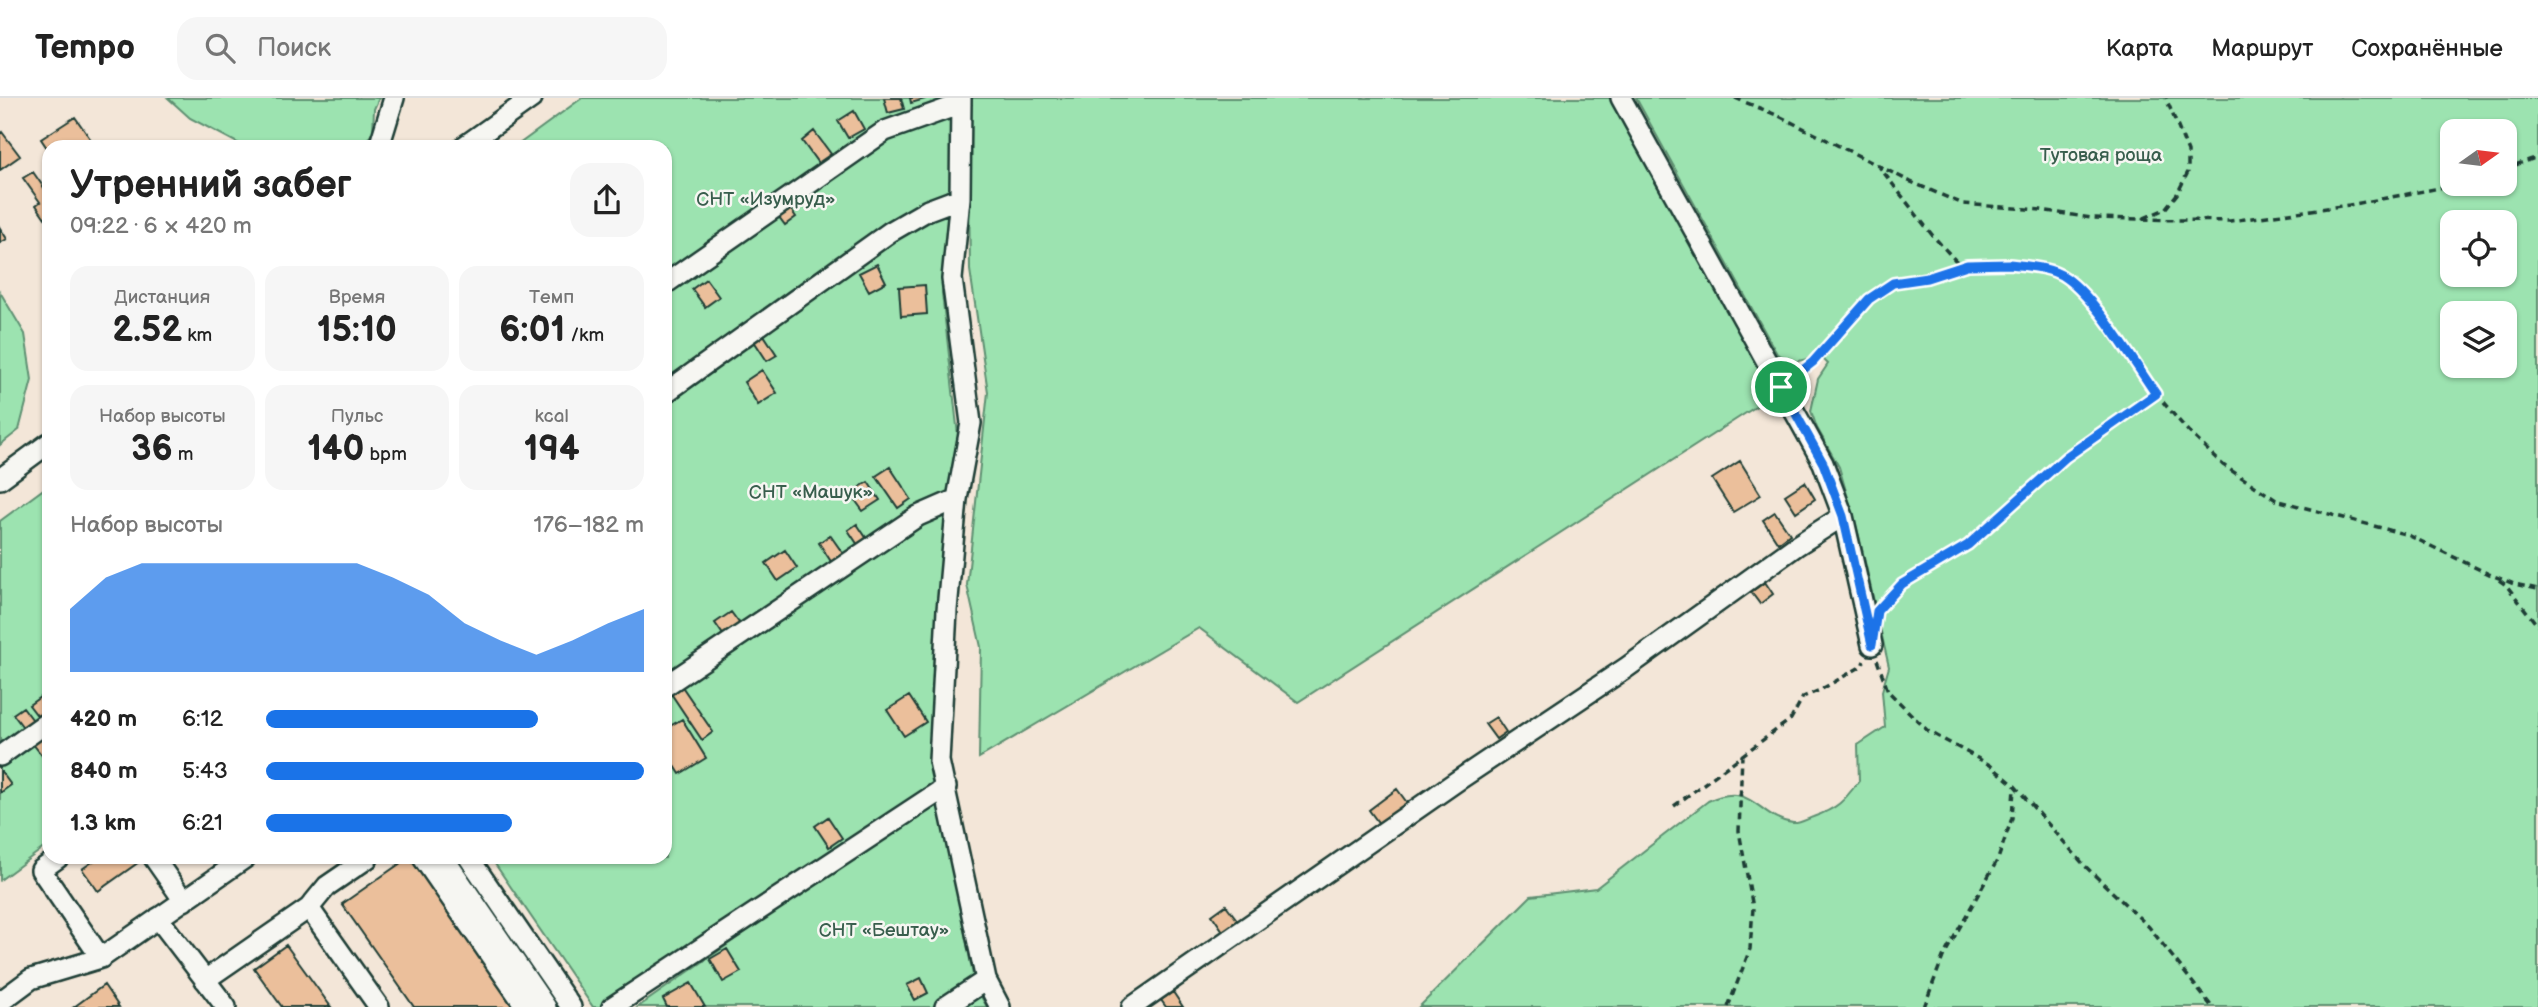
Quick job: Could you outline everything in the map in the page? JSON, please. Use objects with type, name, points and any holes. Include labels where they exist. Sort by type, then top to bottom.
[{"type":"street","points":[[381,140],[394,98]]},
{"type":"street","points":[[473,140],[532,98]]},
{"type":"street","points":[[1621,98],[1823,463],[1843,516],[1872,645]]},
{"type":"street","points":[[672,279],[885,131],[961,101],[960,198],[952,279],[971,422],[957,499],[947,610],[939,761],[986,981],[1000,1007]]},
{"type":"street","points":[[672,388],[890,232],[928,209],[960,198]]},
{"type":"street","points":[[0,479],[42,448]]},
{"type":"street","points":[[672,681],[918,516],[957,499]]},
{"type":"street","points":[[1132,1007],[1843,516]]},
{"type":"street","points":[[0,756],[42,726]]},
{"type":"street","points":[[612,1007],[946,787]]},
{"type":"street","points":[[50,864],[41,870],[101,958]]},
{"type":"street","points":[[158,864],[184,901]]},
{"type":"street","points":[[0,1002],[31,979],[101,958],[234,864]]},
{"type":"street","points":[[205,980],[309,908],[327,886],[359,864]]},
{"type":"street","points":[[427,864],[526,1007]]},
{"type":"street","points":[[448,864],[546,1007]]},
{"type":"street","points":[[473,864],[571,1007]]},
{"type":"street","points":[[309,908],[379,1007]]},
{"type":"street","points":[[159,918],[226,1007]]},
{"type":"street","points":[[945,1007],[986,981]]},
{"type":"path","points":[[1735,98],[1779,116],[1963,204],[2041,210],[2091,218],[2230,221],[2348,205],[2440,188]]},
{"type":"path","points":[[2142,219],[2165,209],[2177,194],[2188,172],[2188,152],[2166,98]]},
{"type":"path","points":[[2517,164],[2538,157]]},
{"type":"path","points":[[1877,164],[1933,236],[1956,261],[1967,265]]},
{"type":"path","points":[[1781,387],[1813,362],[1869,299],[1893,283],[1927,278],[1967,265],[2009,264],[2037,267],[2066,277],[2095,308],[2156,394],[2188,431],[2223,465],[2276,500],[2408,535],[2489,574],[2514,584],[2538,589]]},
{"type":"path","points":[[1877,611],[1902,584],[1968,545],[2066,457],[2156,394]]},
{"type":"path","points":[[2489,574],[2507,585],[2538,626]]},
{"type":"path","points":[[1674,806],[1791,719],[1802,697],[1862,666],[1872,645]]},
{"type":"path","points":[[1872,645],[1888,691],[1928,731],[1990,765],[2014,785],[2085,866],[2149,927],[2212,1007]]},
{"type":"path","points":[[1728,1007],[1750,949],[1753,908],[1739,831],[1742,755]]},
{"type":"path","points":[[1924,1007],[1943,957],[1998,859],[2012,818],[2014,785]]},
{"type":"green space","points":[[168,98],[379,98],[374,109],[373,132],[367,140],[232,140],[190,118]]},
{"type":"green space","name":"СНТ «Изумруд»","points":[[582,98],[952,98],[951,188],[672,384],[672,140],[525,140]]},
{"type":"green space","points":[[968,98],[1620,98],[1780,391],[1298,702],[1199,628],[979,758],[981,647],[967,585],[988,392],[970,270]]},
{"type":"green space","name":"Тутовая роща","points":[[1636,98],[2538,98],[2538,1007],[1419,1007],[1531,896],[1596,888],[1708,801],[1723,796],[1745,797],[1781,820],[1795,823],[1834,807],[1859,781],[1858,745],[1885,727],[1882,691],[1889,667],[1859,536],[1839,467],[1817,428],[1811,411],[1818,379],[1828,364],[1820,356],[1794,362],[1777,354]]},
{"type":"green space","name":"СНТ «Машук»","points":[[952,196],[942,293],[960,453],[936,783],[604,1007],[593,1007],[495,864],[672,864],[672,402]]},
{"type":"green space","points":[[0,292],[25,334],[32,380],[19,430],[0,445]]},
{"type":"green space","points":[[42,490],[42,849],[0,880],[0,521]]},
{"type":"green space","name":"СНТ «Бештау»","points":[[939,797],[975,986],[987,1007],[638,1007]]},
{"type":"building","points":[[884,98],[901,98],[904,109],[888,113]]},
{"type":"building","points":[[910,98],[925,98],[925,99],[911,103]]},
{"type":"building","points":[[854,111],[864,129],[848,138],[838,121]]},
{"type":"building","points":[[75,117],[91,140],[42,140]]},
{"type":"building","points":[[814,131],[831,154],[818,163],[802,141]]},
{"type":"building","points":[[2,132],[20,156],[0,170],[0,134]]},
{"type":"building","points":[[33,172],[42,185],[42,214],[36,205],[40,202],[23,178]]},
{"type":"building","points":[[787,204],[796,217],[785,225],[776,213]]},
{"type":"building","points":[[0,228],[7,239],[0,243]]},
{"type":"building","points":[[877,264],[886,282],[869,291],[859,273]]},
{"type":"building","points":[[706,279],[719,297],[705,307],[692,289]]},
{"type":"building","points":[[925,285],[927,314],[901,316],[899,287]]},
{"type":"building","points":[[762,332],[777,355],[767,361],[752,338]]},
{"type":"building","points":[[762,370],[777,393],[758,405],[744,382]]},
{"type":"building","points":[[1740,461],[1761,495],[1733,512],[1712,479]]},
{"type":"building","points":[[890,467],[911,499],[898,508],[876,476]]},
{"type":"building","points":[[868,482],[880,500],[863,511],[850,493]]},
{"type":"building","points":[[1805,482],[1815,499],[1796,512],[1785,495]]},
{"type":"building","points":[[1775,512],[1790,534],[1778,543],[1763,520]]},
{"type":"building","points":[[857,524],[869,542],[860,548],[848,530]]},
{"type":"building","points":[[830,535],[844,555],[832,563],[819,543]]},
{"type":"building","points":[[785,550],[797,568],[778,581],[766,563]]},
{"type":"building","points":[[1765,582],[1773,594],[1760,604],[1751,592]]},
{"type":"building","points":[[731,612],[742,627],[726,639],[715,623]]},
{"type":"building","points":[[681,685],[713,732],[702,740],[672,695],[672,691]]},
{"type":"building","points":[[42,696],[42,716],[39,718],[29,705]]},
{"type":"building","points":[[909,696],[926,722],[904,736],[887,710]]},
{"type":"building","points":[[23,707],[35,723],[25,730],[13,714]]},
{"type":"building","points":[[1496,717],[1506,732],[1496,739],[1485,724]]},
{"type":"building","points":[[682,719],[706,758],[680,774],[672,761],[672,725]]},
{"type":"building","points":[[42,738],[42,755],[33,744]]},
{"type":"building","points":[[0,770],[11,785],[0,793]]},
{"type":"building","points":[[1397,789],[1408,804],[1380,825],[1369,810]]},
{"type":"building","points":[[828,817],[842,838],[829,847],[815,826]]},
{"type":"building","points":[[89,864],[136,864],[98,891],[82,869]]},
{"type":"building","points":[[399,864],[416,864],[518,1007],[414,1007],[342,904]]},
{"type":"building","points":[[1226,905],[1238,921],[1223,931],[1212,915]]},
{"type":"building","points":[[286,945],[331,1007],[282,1007],[254,968]]},
{"type":"building","points":[[727,949],[741,972],[723,982],[710,959]]},
{"type":"building","points":[[921,978],[928,993],[915,1000],[907,985]]},
{"type":"building","points":[[691,983],[705,1007],[667,1007],[663,999]]},
{"type":"building","points":[[104,985],[119,1007],[74,1007]]},
{"type":"building","points":[[1173,992],[1183,1007],[1166,1007],[1161,1000]]},
{"type":"route","points":[[2009,264],[2037,267],[2066,277],[2095,308],[2156,394],[2066,457],[1968,545],[1902,584],[1877,611],[1872,645],[1843,516],[1823,463],[1781,387],[1813,362],[1869,299],[1893,283],[1927,278],[1967,265],[2009,264]]}]
